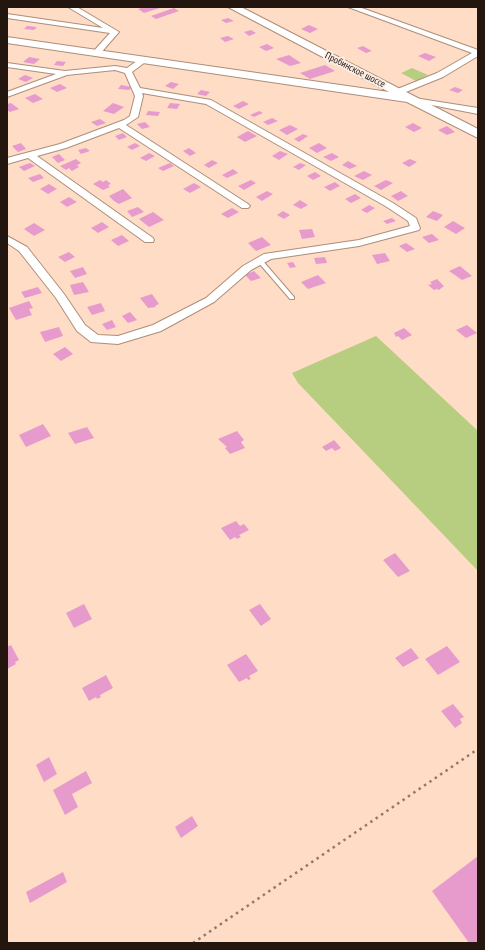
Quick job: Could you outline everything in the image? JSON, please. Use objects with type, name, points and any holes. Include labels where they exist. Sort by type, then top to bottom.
[{"type":"street","points":[[72,7],[115,32]]},
{"type":"street","name":"Пробинское шоссе","points":[[233,7],[478,134]]},
{"type":"street","points":[[352,7],[478,53]]},
{"type":"street","points":[[7,16],[115,32]]},
{"type":"street","points":[[96,53],[115,32]]},
{"type":"street","points":[[7,40],[411,99],[478,111]]},
{"type":"street","points":[[398,92],[440,75],[478,53]]},
{"type":"street","points":[[7,65],[65,73],[115,68],[128,71],[144,60]]},
{"type":"street","points":[[7,161],[63,146],[134,117],[139,96],[128,71]]},
{"type":"street","points":[[7,95],[65,73]]},
{"type":"street","points":[[7,239],[23,249],[60,296],[81,328],[95,339],[118,340],[157,328],[210,300],[247,268],[268,256],[359,243],[415,228],[413,220],[390,205],[208,102],[136,90]]},
{"type":"street","points":[[120,124],[245,206]]},
{"type":"street","points":[[30,155],[149,240]]},
{"type":"lane","points":[[260,261],[292,298]]},
{"type":"path","points":[[193,943],[478,749]]},
{"type":"green space","points":[[412,68],[428,75],[416,81],[401,73]]},
{"type":"green space","points":[[376,336],[478,431],[478,571],[298,383],[292,373]]},
{"type":"building","points":[[145,7],[163,7],[144,13],[138,9]]},
{"type":"building","points":[[174,8],[179,11],[156,19],[151,16]]},
{"type":"building","points":[[228,18],[234,21],[226,23],[221,20]]},
{"type":"building","points":[[309,25],[318,29],[310,33],[301,29]]},
{"type":"building","points":[[27,26],[37,27],[34,30],[24,29]]},
{"type":"building","points":[[251,30],[256,33],[249,36],[244,32]]},
{"type":"building","points":[[228,36],[234,39],[225,42],[220,38]]},
{"type":"building","points":[[267,44],[274,48],[266,51],[259,47]]},
{"type":"building","points":[[363,46],[372,51],[366,53],[357,48]]},
{"type":"building","points":[[425,53],[436,57],[429,61],[418,56]]},
{"type":"building","points":[[289,55],[301,63],[290,66],[276,59]]},
{"type":"building","points":[[29,57],[40,59],[34,64],[23,62]]},
{"type":"building","points":[[57,61],[66,62],[63,66],[54,65]]},
{"type":"building","points":[[325,65],[335,71],[310,79],[300,73]]},
{"type":"building","points":[[25,75],[33,78],[26,82],[18,79]]},
{"type":"building","points":[[171,82],[179,84],[173,89],[165,86]]},
{"type":"building","points":[[60,84],[67,88],[57,92],[50,88]]},
{"type":"building","points":[[121,85],[132,87],[129,90],[118,89]]},
{"type":"building","points":[[455,87],[463,90],[458,93],[449,90]]},
{"type":"building","points":[[201,90],[210,92],[206,96],[197,94]]},
{"type":"building","points":[[35,94],[43,99],[33,103],[25,98]]},
{"type":"building","points":[[243,101],[249,104],[239,109],[233,106]]},
{"type":"building","points":[[11,103],[19,109],[10,112],[7,110],[7,104]]},
{"type":"building","points":[[113,103],[124,107],[114,114],[103,111]]},
{"type":"building","points":[[170,103],[180,104],[177,109],[167,108]]},
{"type":"building","points":[[148,111],[160,112],[158,116],[146,115]]},
{"type":"building","points":[[259,111],[263,113],[254,117],[250,115]]},
{"type":"building","points":[[272,118],[278,121],[268,125],[263,122]]},
{"type":"building","points":[[100,119],[106,123],[97,126],[91,122]]},
{"type":"building","points":[[145,122],[150,127],[142,129],[137,124]]},
{"type":"building","points":[[413,123],[422,128],[414,132],[405,127]]},
{"type":"building","points":[[290,125],[298,129],[287,135],[279,130]]},
{"type":"building","points":[[447,126],[455,132],[447,135],[438,130]]},
{"type":"building","points":[[248,131],[257,136],[245,142],[237,137]]},
{"type":"building","points":[[123,133],[127,137],[119,140],[115,136]]},
{"type":"building","points":[[303,134],[308,136],[299,142],[294,139]]},
{"type":"building","points":[[21,143],[26,149],[18,152],[12,146]]},
{"type":"building","points":[[135,143],[140,146],[132,150],[127,147]]},
{"type":"building","points":[[319,143],[327,148],[317,153],[309,148]]},
{"type":"building","points":[[86,148],[90,151],[81,154],[78,150]]},
{"type":"building","points":[[189,148],[196,153],[190,156],[183,151]]},
{"type":"building","points":[[280,151],[288,154],[279,160],[272,156]]},
{"type":"building","points":[[149,153],[155,156],[146,161],[140,158]]},
{"type":"building","points":[[332,153],[339,157],[331,161],[323,157]]},
{"type":"building","points":[[59,154],[65,160],[58,163],[52,157]]},
{"type":"building","points":[[76,159],[81,163],[77,165],[79,167],[72,171],[69,168],[66,170],[60,166]]},
{"type":"building","points":[[410,159],[417,162],[409,167],[402,163]]},
{"type":"building","points":[[212,160],[218,163],[209,168],[204,165]]},
{"type":"building","points":[[348,161],[357,166],[350,169],[342,165]]},
{"type":"building","points":[[30,163],[35,166],[24,171],[19,167]]},
{"type":"building","points":[[170,163],[174,166],[163,171],[158,168]]},
{"type":"building","points":[[300,163],[306,165],[299,170],[293,167]]},
{"type":"building","points":[[233,169],[238,173],[227,178],[222,175]]},
{"type":"building","points":[[364,171],[372,175],[363,180],[354,176]]},
{"type":"building","points":[[315,172],[321,176],[313,180],[307,176]]},
{"type":"building","points":[[40,174],[44,178],[33,182],[28,178]]},
{"type":"building","points":[[100,180],[103,182],[106,180],[111,184],[108,185],[110,187],[103,190],[93,184]]},
{"type":"building","points":[[251,180],[256,183],[244,190],[238,186]]},
{"type":"building","points":[[386,180],[393,183],[381,190],[374,186]]},
{"type":"building","points":[[335,182],[340,186],[330,191],[324,187]]},
{"type":"building","points":[[194,183],[201,187],[190,193],[183,189]]},
{"type":"building","points":[[49,184],[57,189],[48,194],[40,189]]},
{"type":"building","points":[[123,189],[132,198],[119,204],[109,196]]},
{"type":"building","points":[[267,191],[273,194],[262,201],[256,197]]},
{"type":"building","points":[[401,191],[408,196],[398,201],[391,196]]},
{"type":"building","points":[[355,194],[361,198],[351,203],[345,199]]},
{"type":"building","points":[[69,197],[77,202],[67,207],[60,202]]},
{"type":"building","points":[[300,200],[308,205],[301,209],[293,205]]},
{"type":"building","points":[[369,205],[375,208],[367,213],[361,210]]},
{"type":"building","points":[[138,207],[144,212],[132,217],[127,211]]},
{"type":"building","points":[[232,208],[239,212],[228,218],[221,214]]},
{"type":"building","points":[[283,211],[290,215],[284,219],[277,215]]},
{"type":"building","points":[[433,211],[443,215],[437,221],[426,217]]},
{"type":"building","points":[[153,212],[164,220],[149,227],[139,219]]},
{"type":"building","points":[[392,218],[396,221],[387,224],[383,221]]},
{"type":"building","points":[[453,221],[465,228],[456,234],[444,227]]},
{"type":"building","points":[[102,222],[109,227],[98,233],[91,228]]},
{"type":"building","points":[[34,223],[45,230],[34,236],[24,229]]},
{"type":"building","points":[[312,229],[315,237],[302,239],[299,230]]},
{"type":"building","points":[[432,234],[439,240],[429,243],[422,237]]},
{"type":"building","points":[[122,235],[129,241],[118,246],[111,240]]},
{"type":"building","points":[[262,237],[271,245],[256,251],[248,243]]},
{"type":"building","points":[[406,243],[415,249],[407,252],[399,246]]},
{"type":"building","points":[[69,252],[75,257],[65,262],[58,257]]},
{"type":"building","points":[[385,253],[390,261],[377,264],[372,255]]},
{"type":"building","points":[[325,257],[327,263],[316,264],[314,258]]},
{"type":"building","points":[[293,262],[296,267],[290,268],[287,263]]},
{"type":"building","points":[[460,266],[472,276],[462,280],[449,271]]},
{"type":"building","points":[[83,267],[87,274],[75,278],[70,271]]},
{"type":"building","points":[[254,271],[261,278],[251,281],[245,275]]},
{"type":"building","points":[[318,275],[326,283],[308,289],[301,282]]},
{"type":"building","points":[[437,279],[444,286],[439,290],[434,290],[428,285],[432,284],[430,282]]},
{"type":"building","points":[[83,282],[89,292],[74,295],[70,285]]},
{"type":"building","points":[[38,287],[42,293],[25,298],[21,292]]},
{"type":"building","points":[[152,294],[159,304],[155,306],[156,307],[148,308],[140,298]]},
{"type":"building","points":[[29,301],[33,308],[29,309],[32,315],[16,320],[9,308]]},
{"type":"building","points":[[101,303],[105,311],[92,315],[87,307]]},
{"type":"building","points":[[130,312],[137,320],[128,323],[122,316]]},
{"type":"building","points":[[112,320],[116,327],[107,330],[102,324]]},
{"type":"building","points":[[467,325],[477,333],[466,338],[456,330]]},
{"type":"building","points":[[59,327],[63,336],[45,342],[40,332]]},
{"type":"building","points":[[404,328],[412,335],[402,340],[398,336],[396,337],[394,333]]},
{"type":"building","points":[[65,347],[73,354],[61,361],[53,354]]},
{"type":"building","points":[[43,424],[51,436],[26,447],[19,435]]},
{"type":"building","points":[[87,427],[94,438],[75,444],[68,433]]},
{"type":"building","points":[[237,431],[244,440],[241,442],[245,448],[230,454],[225,448],[227,447],[218,439]]},
{"type":"building","points":[[334,440],[341,448],[335,451],[332,448],[326,451],[322,447]]},
{"type":"building","points":[[236,521],[240,526],[244,524],[249,530],[239,535],[241,537],[237,539],[235,537],[230,540],[221,528]]},
{"type":"building","points":[[395,553],[410,571],[398,577],[383,560]]},
{"type":"building","points":[[84,604],[92,619],[74,628],[66,613]]},
{"type":"building","points":[[260,604],[271,619],[261,626],[249,610]]},
{"type":"building","points":[[11,645],[19,660],[15,662],[16,664],[7,669],[7,647]]},
{"type":"building","points":[[447,646],[460,662],[438,675],[425,659]]},
{"type":"building","points":[[411,648],[419,658],[403,667],[395,658]]},
{"type":"building","points":[[246,654],[258,671],[249,676],[251,679],[248,680],[247,678],[239,682],[227,665]]},
{"type":"building","points":[[106,675],[113,688],[100,695],[101,697],[97,699],[96,697],[89,701],[82,688]]},
{"type":"building","points":[[453,704],[464,717],[460,719],[462,723],[455,728],[441,711]]},
{"type":"building","points":[[49,757],[57,774],[44,782],[36,765]]},
{"type":"building","points":[[86,771],[92,783],[72,794],[78,807],[65,815],[53,790]]},
{"type":"building","points":[[192,816],[198,826],[181,838],[175,827]]},
{"type":"building","points":[[478,856],[478,943],[469,943],[432,891]]},
{"type":"building","points":[[63,872],[67,882],[30,903],[26,892]]}]
